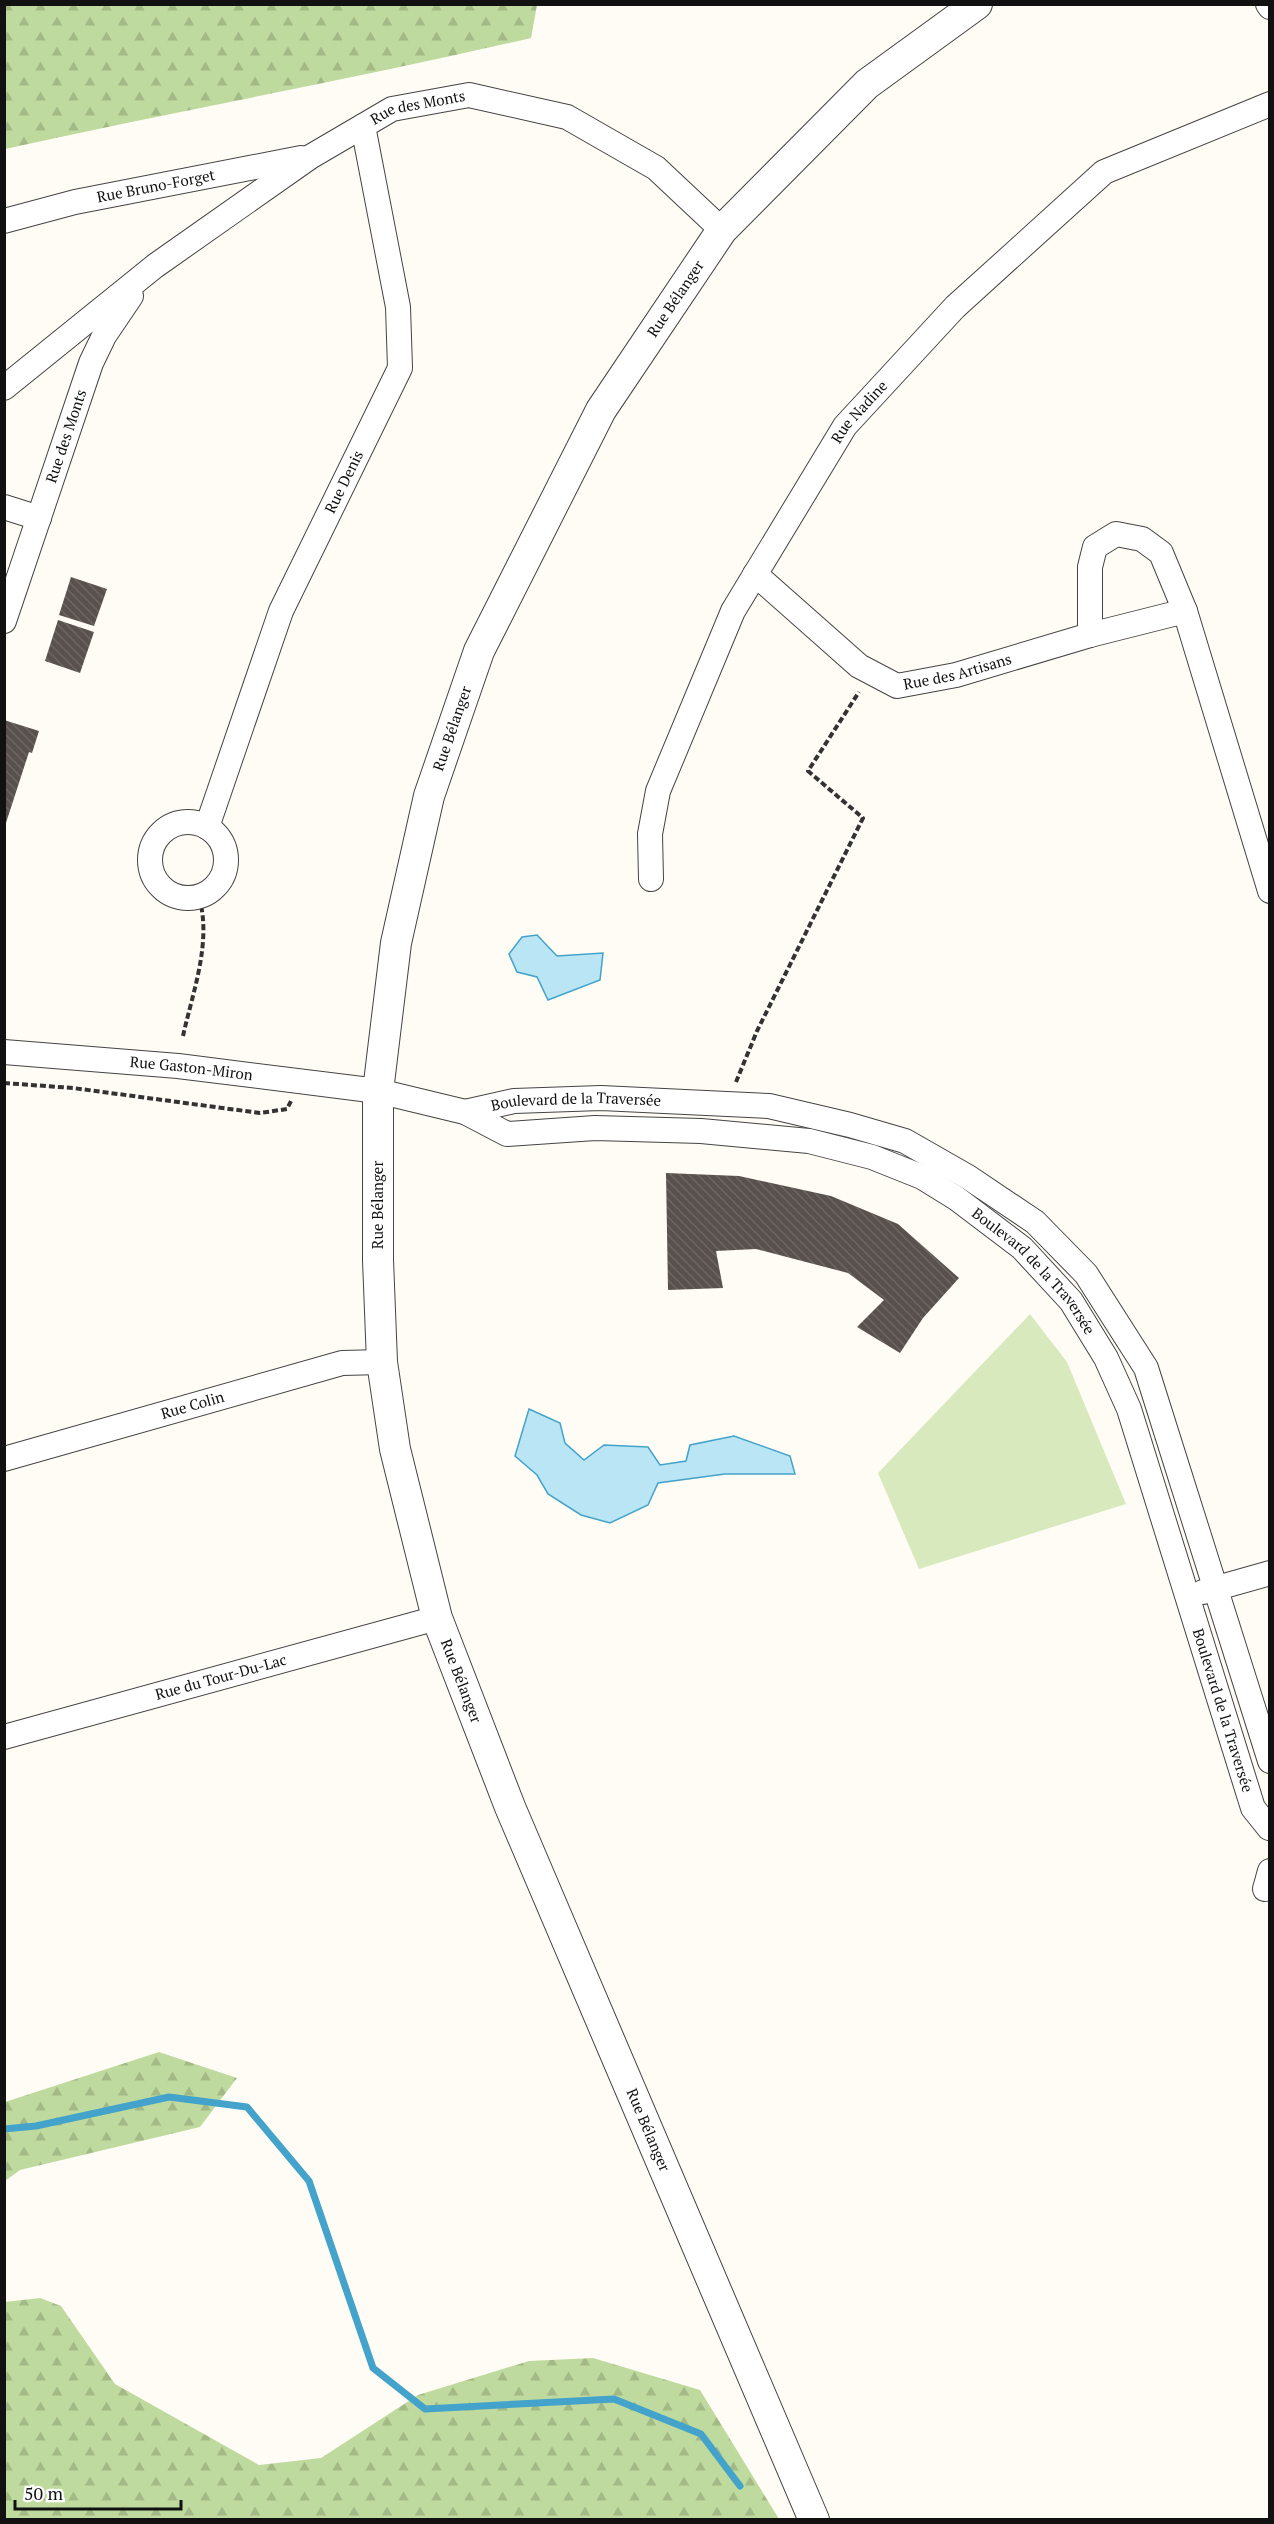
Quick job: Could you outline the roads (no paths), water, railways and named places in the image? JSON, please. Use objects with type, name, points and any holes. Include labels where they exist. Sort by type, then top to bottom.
[{"type":"street","name":"Rue Bélanger","points":[[814,2520],[510,1807],[437,1618],[395,1449],[382,1362],[378,1260],[378,1091],[396,943],[429,796],[479,651],[601,411],[722,230],[867,84],[977,4]]},
{"type":"street","name":"Rue des Monts","points":[[4,388],[155,266],[310,157],[392,109],[469,95],[567,117],[656,168],[722,230]]},
{"type":"street","name":"Rue Nadine","points":[[651,879],[650,834],[658,791],[733,611],[845,426],[955,307],[1104,172],[1269,104]]},
{"type":"street","name":"Rue Denis","points":[[207,827],[281,611],[400,368],[398,307],[363,126]]},
{"type":"street","name":"Rue Bruno-Forget","points":[[4,221],[75,202],[310,157]]},
{"type":"street","name":"Rue des Monts","points":[[4,621],[91,363],[104,336],[123,307],[155,266]]},
{"type":"street","points":[[4,507],[39,518]]},
{"type":"street","points":[[1090,635],[1089,594],[1095,547],[1116,534],[1142,539],[1161,553],[1185,611],[1269,891]]},
{"type":"street","name":"Rue des Artisans","points":[[755,574],[859,666],[897,686],[956,675],[1090,635],[1185,611]]},
{"type":"street","points":[[183,822],[207,827],[217,835],[224,846],[225,864],[219,882],[199,897],[180,897],[163,890],[152,874],[149,855],[157,838],[171,825],[183,822]]},
{"type":"street","name":"Rue Gaston-Miron","points":[[4,1052],[177,1066],[378,1091]]},
{"type":"street","name":"Boulevard de la Traversée","points":[[378,1091],[465,1112],[507,1134],[595,1128],[701,1131],[809,1141],[872,1156],[921,1177],[956,1198],[1022,1248],[1071,1301],[1106,1358],[1129,1409],[1253,1808],[1269,1828]]},
{"type":"street","name":"Boulevard de la Traversée","points":[[465,1112],[514,1101],[601,1098],[727,1102],[769,1106],[905,1141],[968,1177],[1035,1222],[1086,1274],[1146,1368],[1269,1761]]},
{"type":"street","name":"Rue Colin","points":[[4,1459],[342,1363],[382,1362]]},
{"type":"street","points":[[1188,1595],[1269,1573]]},
{"type":"street","name":"Rue du Tour-Du-Lac","points":[[4,1737],[437,1618]]},
{"type":"water","points":[[537,935],[557,956],[603,953],[600,980],[548,1000],[537,977],[517,972],[509,954],[522,937]]},
{"type":"water","points":[[529,1409],[560,1423],[565,1443],[584,1460],[604,1445],[648,1447],[660,1465],[686,1461],[690,1445],[734,1436],[790,1456],[795,1474],[725,1474],[658,1483],[648,1505],[610,1523],[581,1515],[548,1494],[537,1475],[515,1456]]},
{"type":"waterway","points":[[4,2129],[36,2126],[169,2097],[247,2107],[309,2181],[373,2368],[425,2409],[614,2399],[701,2434],[740,2486]]}]
